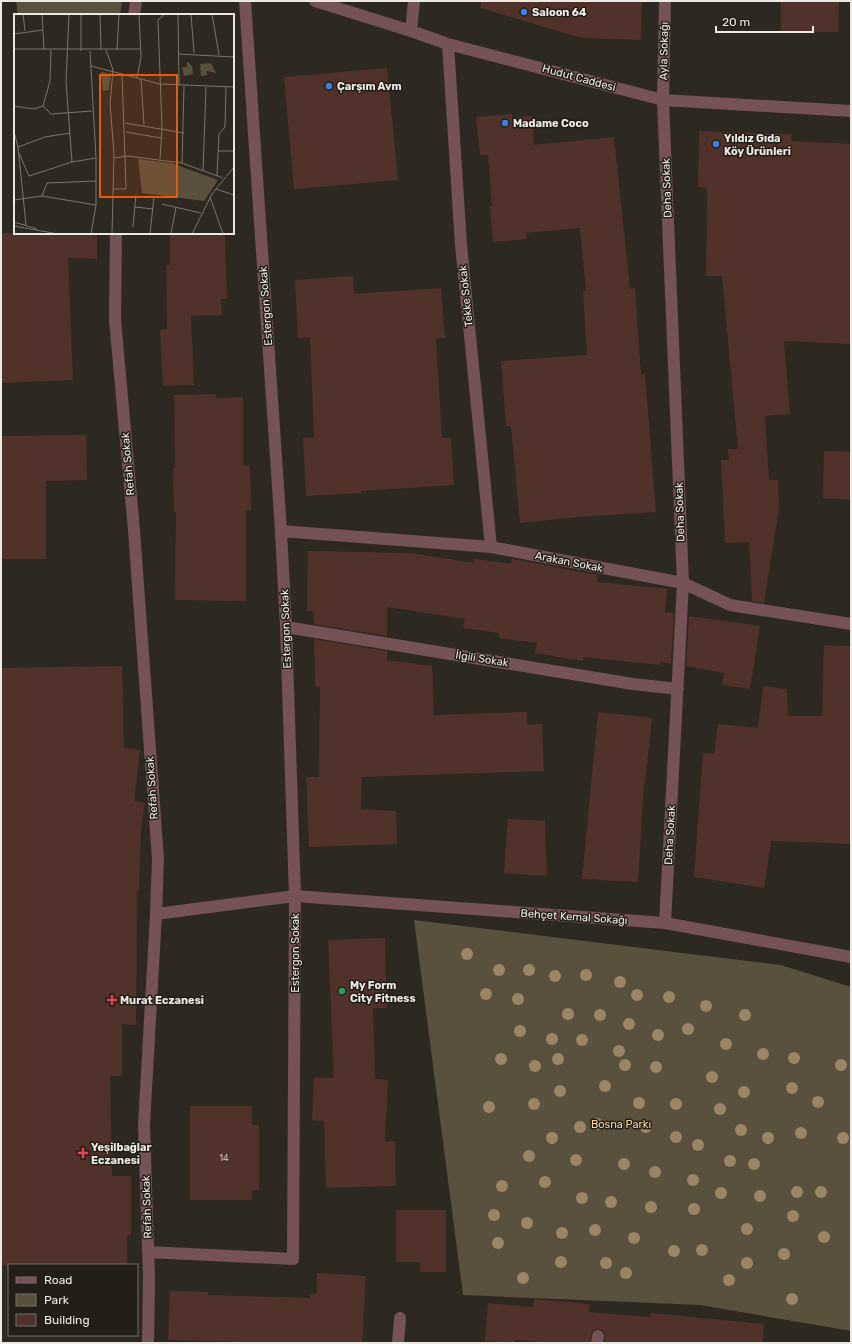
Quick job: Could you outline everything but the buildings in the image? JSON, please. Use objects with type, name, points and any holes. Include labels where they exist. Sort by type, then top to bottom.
[{"type":"street","points":[[134,14],[136,1]]},
{"type":"street","name":"Estergon Sokak","points":[[148,1252],[292,1259],[295,896],[286,627],[281,531],[245,1]]},
{"type":"street","name":"Hudut Caddesi","points":[[315,1],[448,44],[663,100],[851,111]]},
{"type":"street","points":[[411,31],[414,1]]},
{"type":"street","name":"Ayla Sokağı","points":[[663,100],[665,1]]},
{"type":"street","name":"Tekke Sokak","points":[[448,44],[460,245],[491,547]]},
{"type":"street","name":"Deha Sokak","points":[[663,100],[683,583],[665,923]]},
{"type":"street","name":"Refah Sokak","points":[[116,234],[115,320],[134,530],[158,859],[144,1125],[148,1252],[148,1343]]},
{"type":"street","name":"Arakan Sokak","points":[[281,531],[491,547],[683,583],[730,605],[851,624]]},
{"type":"street","name":"İlgili Sokak","points":[[286,627],[633,684],[678,689]]},
{"type":"street","name":"Behçet Kemal Sokağı","points":[[156,914],[295,896],[665,923],[851,957]]},
{"type":"street","points":[[398,1343],[400,1318]]},
{"type":"green space","points":[[16,1],[122,1],[120,14],[18,14]]},
{"type":"green space","name":"Bosna Parkı","points":[[414,920],[781,965],[851,987],[851,1331],[700,1305],[463,1295]]},
{"type":"place","name":"Saloon 64","points":[[524,12]]},
{"type":"place","name":"Çarşım Avm","points":[[329,86]]},
{"type":"place","name":"Madame Coco","points":[[505,123]]},
{"type":"place","name":"Yıldız Gıda Köy Ürünleri","points":[[716,144]]},
{"type":"place","name":"My Form City Fitness","points":[[342,991]]},
{"type":"place","name":"Murat Eczanesi","points":[[112,1000]]},
{"type":"place","name":"Yeşilbağlar Eczanesi","points":[[83,1153]]}]
